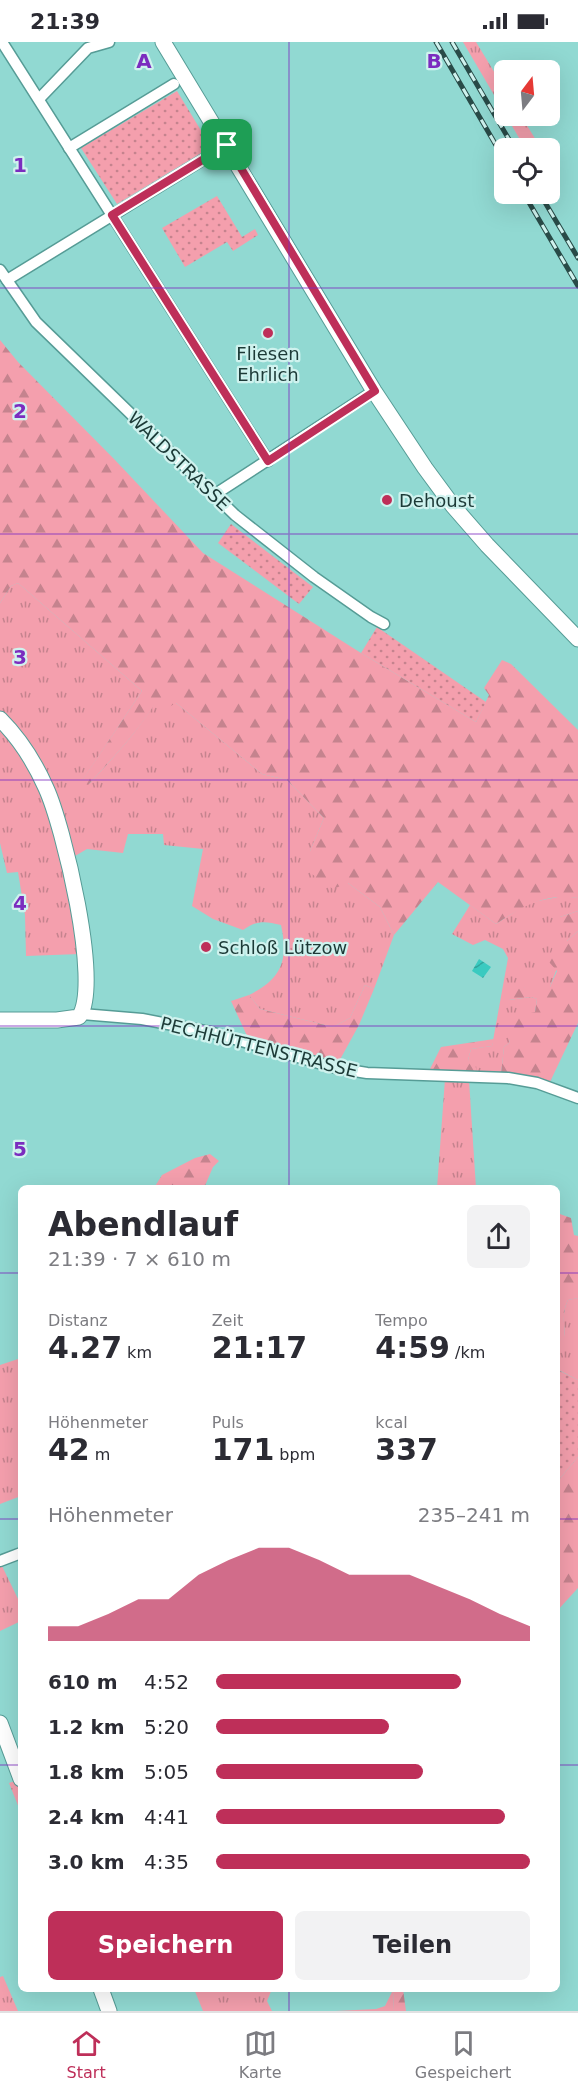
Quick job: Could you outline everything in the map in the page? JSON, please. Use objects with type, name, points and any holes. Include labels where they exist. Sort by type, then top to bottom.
[{"type":"main road","points":[[163,42],[375,391],[426,468],[453,506],[487,545],[578,639]]},
{"type":"main road","points":[[0,719],[17,740],[46,788],[68,856],[78,900],[86,976],[79,1016]]},
{"type":"main road","name":"PECHHÜTTENSTRASSE","points":[[0,1020],[57,1020],[79,1016]]},
{"type":"main road","points":[[0,1723],[18,1771]]},
{"type":"main road","points":[[101,1992],[109,2011]]},
{"type":"street","points":[[2,42],[268,461]]},
{"type":"street","points":[[39,99],[86,45],[109,42]]},
{"type":"street","points":[[69,148],[174,84]]},
{"type":"street","points":[[7,280],[227,145]]},
{"type":"street","name":"WALDSTRASSE","points":[[0,270],[36,321],[235,515],[314,577],[370,617],[384,624]]},
{"type":"street","points":[[214,495],[375,391]]},
{"type":"street","name":"PECHHÜTTENSTRASSE","points":[[79,1016],[142,1019],[192,1028],[346,1070],[367,1073],[508,1078],[537,1083],[578,1098]]},
{"type":"street","points":[[0,1561],[18,1554]]},
{"type":"green space","points":[[463,42],[476,42],[494,72],[494,95]]},
{"type":"green space","points":[[177,91],[211,147],[117,204],[81,148]]},
{"type":"green space","points":[[512,126],[527,126],[535,138],[519,138]]},
{"type":"green space","points":[[217,196],[242,237],[255,229],[258,235],[233,251],[227,242],[185,267],[162,228]]},
{"type":"green space","points":[[0,340],[18,362],[203,553],[361,653],[476,722],[489,695],[484,688],[502,660],[511,664],[578,730],[578,898],[554,897],[534,902],[496,924],[438,882],[394,935],[380,907],[348,883],[333,889],[312,874],[310,851],[324,818],[287,780],[262,774],[176,703],[164,710],[154,705],[132,736],[88,785],[81,782],[142,691],[18,583],[11,586],[0,603]]},
{"type":"green space","points":[[231,524],[313,587],[299,604],[218,543]]},
{"type":"green space","points":[[18,583],[142,691],[82,781],[89,784],[132,736],[154,704],[176,703],[262,774],[287,780],[324,818],[310,851],[380,907],[394,935],[374,989],[365,985],[350,1018],[333,1027],[260,1009],[249,995],[269,982],[280,968],[284,949],[281,925],[261,922],[243,930],[213,919],[192,906],[203,849],[164,845],[163,834],[128,834],[123,853],[87,849],[75,856],[61,808],[9,720],[0,711],[0,603],[11,586]]},
{"type":"green space","points":[[377,627],[486,702],[476,722],[361,653]]},
{"type":"green space","points":[[0,725],[27,761],[53,818],[80,954],[26,956],[25,915],[18,872],[7,873],[0,843]]},
{"type":"green space","points":[[563,896],[578,898],[578,911],[560,917],[560,926],[578,926],[578,931],[567,941],[550,987],[525,987],[509,1000],[531,997],[537,999],[535,1012],[504,1047],[501,1074],[477,1074],[468,1060],[471,1049],[492,1046],[508,958],[503,949],[485,940],[473,945],[452,934],[470,905],[496,924],[528,903]]},
{"type":"green space","points":[[578,911],[578,926],[560,926],[560,917]]},
{"type":"green space","points":[[578,931],[578,1023],[549,1084],[501,1074],[504,1047],[510,1039],[506,1034],[510,1018],[535,1012],[537,999],[531,997],[508,1000],[509,991],[525,987],[550,987],[557,971],[549,962],[553,946],[567,941]]},
{"type":"green space","points":[[365,985],[374,989],[359,1025],[337,1065],[248,1038],[231,1001],[249,995],[260,1009],[333,1027],[350,1018]]},
{"type":"green space","points":[[494,1039],[492,1046],[471,1049],[468,1060],[475,1063],[477,1074],[428,1073],[441,1047]]},
{"type":"green space","points":[[445,1079],[469,1080],[476,1185],[437,1185]]},
{"type":"green space","points":[[210,1154],[219,1161],[213,1167],[205,1185],[156,1185],[162,1175],[195,1158]]},
{"type":"green space","points":[[560,1214],[571,1218],[574,1235],[578,1236],[578,1298],[568,1300],[566,1304],[565,1337],[560,1341]]},
{"type":"green space","points":[[578,1298],[578,1380],[560,1371],[560,1340],[565,1336],[564,1313],[568,1300]]},
{"type":"green space","points":[[18,1359],[18,1497],[0,1504],[0,1365]]},
{"type":"green space","points":[[560,1371],[578,1380],[578,1457],[560,1478]]},
{"type":"green space","points":[[578,1457],[578,1588],[560,1608],[560,1478]]},
{"type":"green space","points":[[2,1566],[18,1599],[18,1622],[0,1631],[0,1567]]},
{"type":"green space","points":[[15,1781],[18,1784],[18,1806],[9,1783]]},
{"type":"green space","points":[[3,1976],[18,2011],[0,2011],[0,1977]]},
{"type":"green space","points":[[195,1992],[271,1992],[267,2001],[272,2011],[203,2011]]},
{"type":"green space","points":[[393,1992],[394,2011],[335,2011],[376,2009],[385,2006]]},
{"type":"green space","points":[[393,1992],[403,1992],[406,2011],[394,2011]]},
{"type":"water","points":[[479,959],[491,967],[483,978],[472,971]]},
{"type":"railway","points":[[436,42],[494,142]]},
{"type":"railway","points":[[452,42],[508,138]]},
{"type":"railway","points":[[530,204],[578,286]]},
{"type":"railway","points":[[546,204],[578,258]]},
{"type":"place","name":"Fliesen Ehrlich","points":[[268,333]]},
{"type":"place","name":"Dehoust","points":[[387,500]]},
{"type":"place","name":"Schloß Lützow","points":[[206,947]]},
{"type":"route","points":[[227,145],[375,391],[268,461],[112,215],[227,145]]}]
